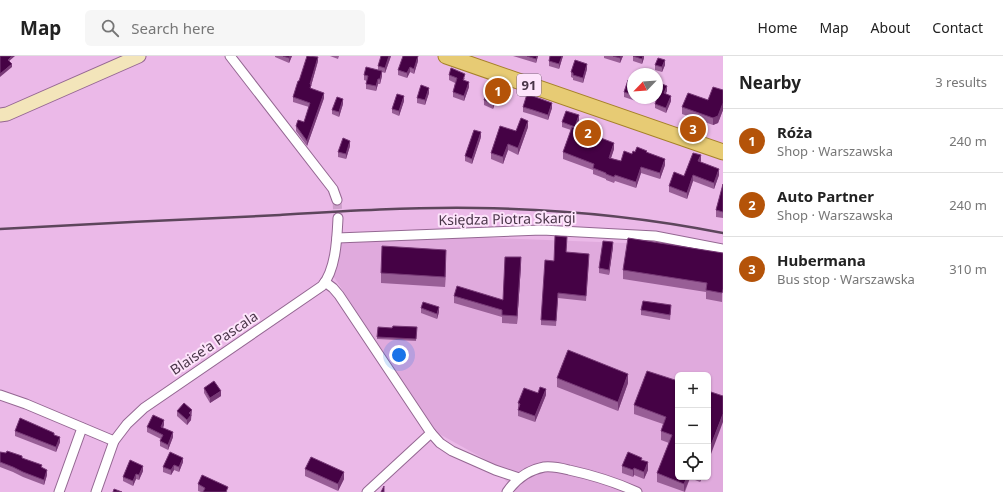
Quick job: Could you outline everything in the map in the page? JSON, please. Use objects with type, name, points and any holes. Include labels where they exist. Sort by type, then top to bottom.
[{"type":"main road","name":"91","points":[[446,56],[722,149]]},
{"type":"street","points":[[0,115],[7,114],[139,56]]},
{"type":"street","points":[[230,56],[333,189],[337,200]]},
{"type":"street","name":"Blaise'a Pascala","points":[[96,492],[114,441],[127,424],[144,408],[318,290],[325,282],[331,270],[337,238],[338,218]]},
{"type":"street","name":"Księdza Piotra Skargi","points":[[337,238],[542,230],[655,236],[723,249]]},
{"type":"street","points":[[325,282],[339,295],[431,433],[452,451],[495,470],[519,478]]},
{"type":"street","points":[[0,395],[26,404],[114,441]]},
{"type":"street","points":[[59,492],[82,428]]},
{"type":"street","points":[[367,492],[431,433]]},
{"type":"street","points":[[507,492],[512,484],[519,478],[532,470],[545,467],[583,473],[619,484],[637,492]]},
{"type":"shaded area","points":[[414,235],[676,245],[723,256],[723,492],[514,492],[515,491],[488,461],[434,431],[334,277],[341,241]]},
{"type":"building","points":[[0,56],[12,56],[8,60],[12,64],[0,74]]},
{"type":"building","points":[[307,56],[318,57],[310,88],[324,93],[307,141],[296,126],[298,120],[304,122],[310,103],[293,97]]},
{"type":"building","points":[[381,56],[389,56],[385,68],[378,66]]},
{"type":"building","points":[[403,56],[418,56],[414,69],[410,67],[407,73],[398,70]]},
{"type":"building","points":[[527,56],[537,56],[536,59]]},
{"type":"building","points":[[550,56],[562,56],[559,64],[549,61]]},
{"type":"building","points":[[633,56],[643,56],[642,59]]},
{"type":"building","points":[[658,58],[665,60],[662,67],[655,65]]},
{"type":"building","points":[[575,60],[587,64],[583,78],[573,75],[571,72]]},
{"type":"building","points":[[366,67],[382,71],[376,86],[366,84],[368,76],[364,75]]},
{"type":"building","points":[[451,68],[465,74],[463,80],[469,82],[464,96],[453,92],[457,78],[449,75]]},
{"type":"building","points":[[490,82],[503,87],[501,94],[497,92],[493,104],[484,100]]},
{"type":"building","points":[[627,83],[627,93],[624,92]]},
{"type":"building","points":[[663,84],[667,86],[664,93],[671,96],[666,108],[655,104],[663,104]]},
{"type":"building","points":[[421,85],[429,88],[425,100],[417,98]]},
{"type":"building","points":[[713,87],[723,90],[723,103],[718,116],[713,118],[682,107],[688,93],[708,100]]},
{"type":"building","points":[[397,94],[404,96],[399,111],[392,109]]},
{"type":"building","points":[[527,94],[552,103],[548,115],[523,107]]},
{"type":"building","points":[[337,97],[343,99],[339,112],[332,110]]},
{"type":"building","points":[[566,111],[579,115],[575,127],[562,122]]},
{"type":"building","points":[[521,118],[528,121],[518,148],[508,144],[503,157],[491,153],[500,126],[516,131]]},
{"type":"building","points":[[572,127],[614,143],[609,158],[621,161],[624,151],[632,154],[633,151],[635,152],[637,147],[665,159],[660,173],[641,167],[636,182],[615,175],[614,177],[593,168],[594,164],[563,152]]},
{"type":"building","points":[[474,130],[481,132],[472,159],[465,156]]},
{"type":"building","points":[[343,138],[350,141],[346,154],[338,152]]},
{"type":"building","points":[[693,153],[701,155],[698,161],[719,169],[714,183],[693,175],[687,193],[669,186],[674,172],[684,176]]},
{"type":"building","points":[[723,184],[723,212],[716,210]]},
{"type":"building","points":[[555,236],[567,237],[566,252],[589,254],[586,296],[558,293],[556,321],[541,320],[545,260],[554,261]]},
{"type":"building","points":[[628,238],[723,253],[722,293],[706,290],[707,283],[623,270]]},
{"type":"building","points":[[603,241],[613,242],[609,270],[599,268]]},
{"type":"building","points":[[382,246],[446,250],[445,277],[381,273]]},
{"type":"building","points":[[505,257],[521,257],[517,316],[502,315],[502,310],[454,296],[457,286],[503,300]]},
{"type":"building","points":[[643,301],[671,305],[670,315],[641,310]]},
{"type":"building","points":[[423,302],[439,307],[437,314],[421,308]]},
{"type":"building","points":[[393,326],[417,327],[416,339],[377,337],[378,327],[392,328]]},
{"type":"building","points":[[568,350],[628,374],[618,402],[557,378]]},
{"type":"building","points":[[647,371],[675,380],[675,480],[686,480],[684,484],[657,473],[672,435],[661,431],[666,417],[634,405]]},
{"type":"building","points":[[214,381],[221,391],[210,398],[204,388]]},
{"type":"building","points":[[540,387],[546,389],[535,416],[518,410],[520,404],[518,403],[524,388],[538,393]]},
{"type":"building","points":[[711,392],[723,396],[723,414],[711,445]]},
{"type":"building","points":[[184,403],[192,410],[189,413],[191,415],[187,420],[177,411]]},
{"type":"building","points":[[153,415],[164,420],[161,427],[173,432],[168,445],[160,441],[163,435],[147,427]]},
{"type":"building","points":[[20,418],[60,437],[56,447],[15,431]]},
{"type":"building","points":[[7,451],[42,465],[41,467],[47,470],[44,480],[0,462],[0,452],[6,453]]},
{"type":"building","points":[[170,452],[183,458],[179,467],[174,465],[171,470],[163,467]]},
{"type":"building","points":[[628,452],[642,458],[641,460],[648,462],[644,472],[634,468],[633,470],[622,466]]},
{"type":"building","points":[[311,457],[344,472],[338,484],[305,469]]},
{"type":"building","points":[[130,460],[143,466],[139,475],[136,474],[133,481],[123,477]]},
{"type":"building","points":[[202,475],[228,487],[226,492],[203,492],[205,488],[198,484]]},
{"type":"building","points":[[114,489],[122,492],[113,492]]},
{"type":"tunnel","points":[[337,200],[338,218]]},
{"type":"railway","points":[[0,229],[354,211],[452,208],[570,212],[662,222],[723,233]]},
{"type":"place","name":"Róża","points":[[498,91]]},
{"type":"place","name":"Hubermana","points":[[693,129]]},
{"type":"place","name":"Auto Partner","points":[[588,133]]}]
